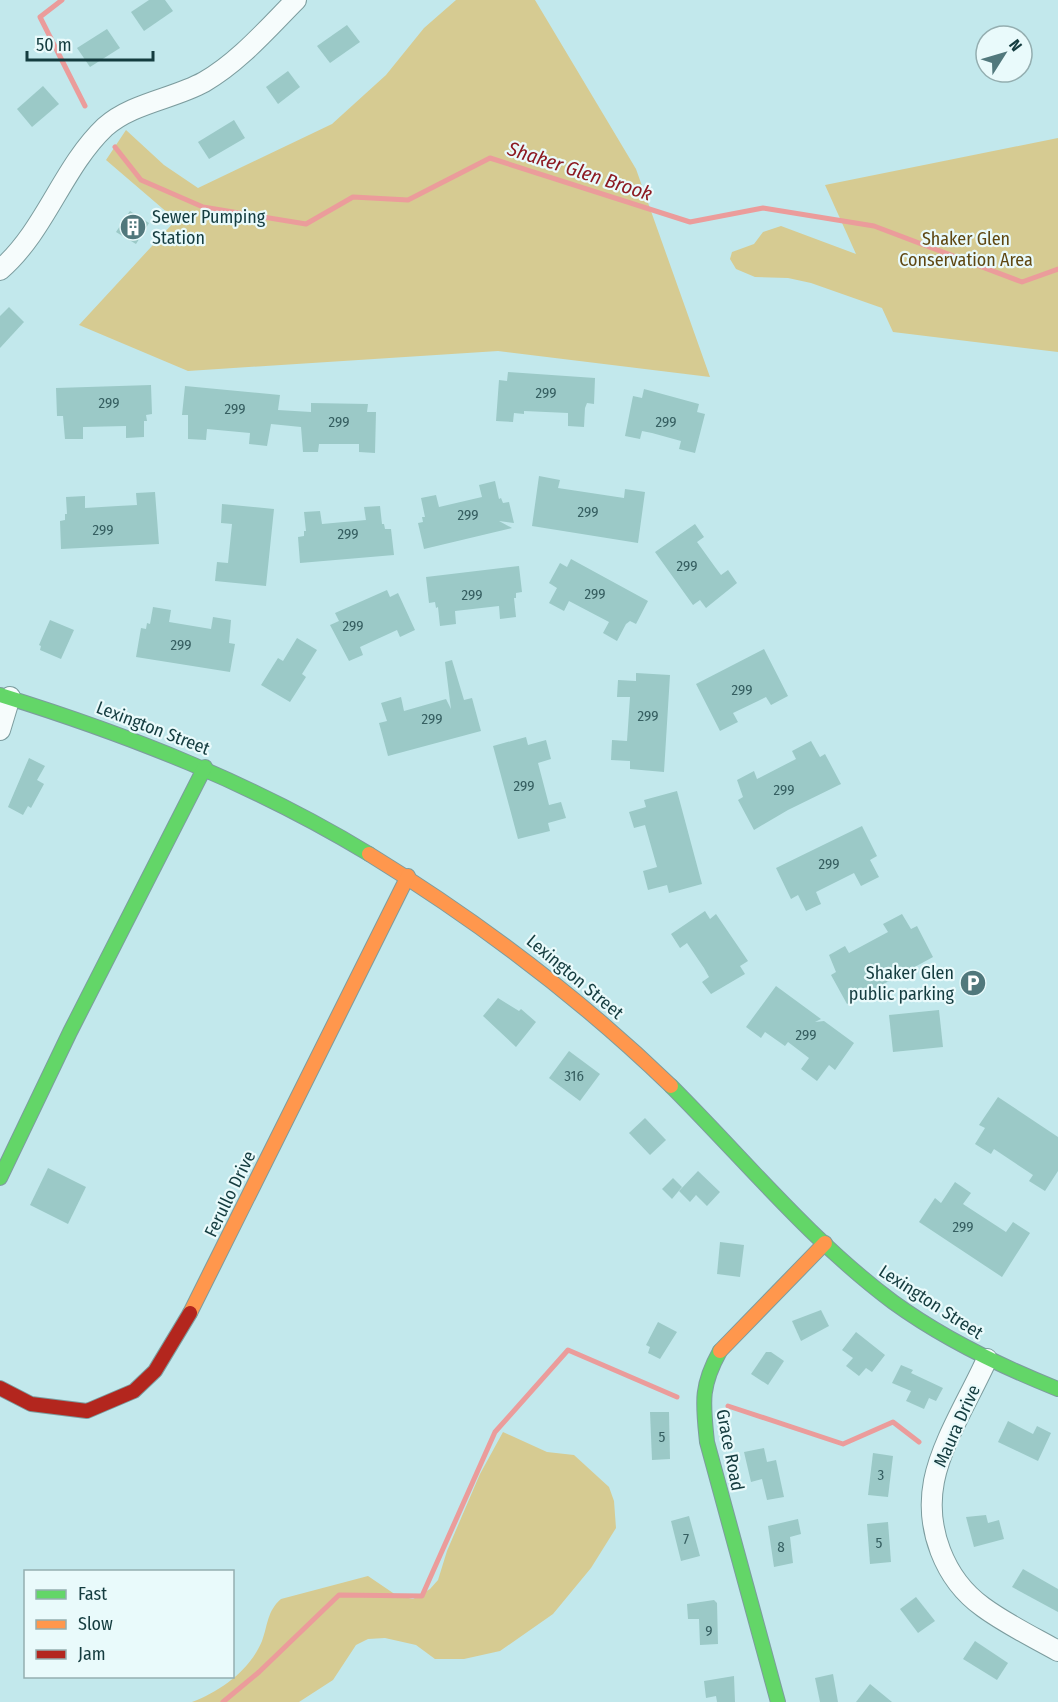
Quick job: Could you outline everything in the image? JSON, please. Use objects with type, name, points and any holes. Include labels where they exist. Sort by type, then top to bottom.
[{"type":"street","points":[[0,270],[28,239],[77,161],[107,126],[128,113],[185,91],[215,75],[296,0]]},
{"type":"street","points":[[0,730],[5,696]]},
{"type":"street","name":"Lexington Street","points":[[5,696],[101,726],[205,767],[290,808],[408,876],[510,946],[598,1018],[666,1082],[853,1270],[901,1307],[987,1359],[1058,1389]]},
{"type":"street","points":[[0,1178],[75,1022],[205,767]]},
{"type":"street","name":"Ferullo Drive","points":[[0,1388],[31,1404],[57,1410],[87,1411],[134,1391],[155,1371],[175,1341],[224,1248],[408,876]]},
{"type":"street","name":"Grace Road","points":[[778,1702],[715,1477],[705,1430],[702,1398],[709,1370],[720,1350],[825,1243]]},
{"type":"street","name":"Maura Drive","points":[[987,1359],[938,1466],[932,1497],[934,1528],[950,1572],[970,1596],[994,1615],[1058,1651]]},
{"type":"green space","points":[[456,0],[535,0],[636,169],[710,377],[498,351],[188,371],[79,325],[176,220],[106,160],[126,130],[164,165],[198,188],[332,124],[386,75],[424,28]]},
{"type":"green space","name":"Shaker Glen Conservation Area","points":[[1058,138],[1058,352],[893,332],[882,308],[811,283],[788,278],[755,277],[736,269],[730,259],[732,252],[754,244],[763,232],[781,226],[856,254],[825,185]]},
{"type":"green space","points":[[503,1432],[547,1452],[574,1455],[609,1487],[614,1501],[616,1528],[591,1568],[553,1614],[500,1651],[464,1659],[435,1659],[416,1645],[385,1638],[368,1639],[356,1645],[333,1680],[299,1702],[192,1702],[224,1686],[250,1661],[262,1641],[270,1613],[281,1599],[368,1576],[396,1595],[413,1599],[430,1589],[438,1580],[447,1551],[480,1474]]},
{"type":"building","points":[[149,0],[165,0],[173,11],[144,31],[131,12]]},
{"type":"building","points":[[347,25],[360,42],[330,63],[317,46]]},
{"type":"building","points":[[107,29],[120,48],[90,67],[77,48]]},
{"type":"building","points":[[288,71],[300,87],[278,104],[266,87]]},
{"type":"building","points":[[43,86],[59,104],[32,127],[17,109]]},
{"type":"building","points":[[234,120],[245,138],[209,159],[198,142]]},
{"type":"building","name":"Sewer Pumping Station","points":[[130,211],[149,223],[136,244],[116,232]]},
{"type":"building","points":[[9,307],[24,322],[0,348],[0,316]]},
{"type":"building","points":[[508,372],[595,378],[594,404],[587,403],[584,427],[568,426],[568,413],[524,411],[524,414],[514,413],[513,422],[496,421],[499,380],[507,381]]},
{"type":"building","points":[[151,385],[152,414],[146,415],[144,437],[126,438],[126,426],[83,427],[83,439],[65,439],[63,416],[57,416],[56,388]]},
{"type":"building","points":[[185,386],[280,395],[278,410],[311,412],[311,403],[368,404],[367,412],[376,412],[375,453],[359,452],[359,444],[319,444],[318,452],[303,452],[301,427],[271,424],[267,446],[249,444],[250,433],[207,429],[206,440],[188,439],[188,415],[182,415]]},
{"type":"building","points":[[644,389],[699,404],[697,412],[705,414],[695,453],[679,449],[681,441],[652,433],[642,431],[640,439],[625,436],[633,396],[642,398]]},
{"type":"building","points":[[539,476],[560,480],[558,488],[624,498],[625,489],[645,492],[638,543],[532,526]]},
{"type":"building","points":[[495,481],[499,499],[501,498],[503,503],[509,502],[514,523],[499,521],[512,528],[424,549],[418,523],[423,522],[422,517],[425,517],[421,498],[436,495],[439,507],[482,497],[479,485]]},
{"type":"building","points":[[155,492],[159,544],[61,549],[60,521],[65,520],[65,514],[67,514],[66,497],[85,496],[85,508],[137,505],[136,493]]},
{"type":"building","points":[[222,504],[274,509],[266,586],[215,581],[217,562],[228,563],[232,524],[221,523]]},
{"type":"building","points":[[380,506],[382,524],[385,529],[391,529],[394,555],[300,563],[298,537],[304,536],[304,531],[306,531],[304,512],[320,511],[322,524],[366,520],[364,507]]},
{"type":"building","points":[[695,524],[704,537],[697,542],[721,575],[728,570],[737,583],[706,608],[700,600],[693,605],[655,552]]},
{"type":"building","points":[[571,559],[648,601],[636,624],[630,621],[626,624],[617,641],[603,633],[609,622],[569,601],[564,611],[549,603],[557,588],[549,583],[560,563],[567,567]]},
{"type":"building","points":[[519,566],[522,592],[516,593],[516,598],[514,598],[516,617],[500,619],[499,606],[455,611],[456,624],[440,626],[438,607],[436,608],[435,602],[429,603],[426,577]]},
{"type":"building","points":[[387,590],[390,597],[398,593],[415,630],[400,637],[397,630],[360,647],[363,655],[349,661],[330,625],[339,621],[335,613]]},
{"type":"building","points":[[153,607],[171,610],[169,622],[211,629],[213,617],[231,620],[229,643],[235,644],[230,672],[136,657],[141,628],[146,629],[147,623],[150,624]]},
{"type":"building","points":[[50,620],[74,630],[61,659],[40,650],[39,645]]},
{"type":"building","points":[[297,638],[317,650],[302,674],[306,677],[290,702],[261,685],[278,658],[283,661]]},
{"type":"building","points":[[764,649],[788,696],[771,705],[766,697],[733,713],[738,722],[720,731],[696,684]]},
{"type":"building","points":[[452,660],[464,700],[472,698],[481,731],[388,756],[379,723],[387,721],[381,703],[401,697],[404,711],[446,699],[451,709],[445,662]]},
{"type":"building","points":[[636,673],[670,675],[664,772],[630,769],[630,761],[611,760],[612,740],[627,741],[630,697],[617,697],[618,680],[636,681]]},
{"type":"building","points":[[526,737],[528,745],[546,740],[551,759],[538,763],[549,805],[561,802],[566,818],[548,823],[550,831],[518,839],[493,746]]},
{"type":"building","points":[[811,741],[820,757],[825,754],[841,784],[754,830],[738,800],[743,797],[737,780],[754,771],[757,779],[796,759],[792,751]]},
{"type":"building","points":[[29,758],[45,766],[37,780],[44,784],[31,808],[28,806],[23,815],[8,807]]},
{"type":"building","points":[[677,791],[702,884],[669,893],[667,885],[648,890],[643,871],[657,867],[645,825],[634,828],[629,812],[646,807],[644,800]]},
{"type":"building","points":[[862,826],[877,856],[870,860],[879,877],[861,886],[854,873],[816,892],[821,904],[806,911],[798,895],[791,899],[776,868]]},
{"type":"building","points":[[705,911],[710,919],[716,914],[748,961],[740,966],[745,974],[711,994],[702,982],[709,977],[704,968],[687,943],[680,948],[671,934]]},
{"type":"building","points":[[902,914],[911,929],[917,926],[933,957],[847,1004],[831,975],[836,972],[829,955],[845,946],[849,953],[888,932],[883,924]]},
{"type":"building","points":[[776,986],[821,1019],[815,1022],[824,1021],[854,1043],[835,1070],[829,1065],[817,1081],[801,1069],[809,1058],[788,1042],[785,1046],[765,1032],[761,1038],[746,1027]]},
{"type":"building","points":[[498,998],[519,1011],[521,1009],[536,1022],[516,1047],[483,1016]]},
{"type":"building","points":[[939,1010],[943,1047],[893,1052],[889,1015]]},
{"type":"building","points":[[569,1051],[600,1074],[580,1101],[549,1078]]},
{"type":"building","points":[[998,1097],[1058,1137],[1058,1171],[1045,1191],[1029,1181],[1033,1175],[994,1149],[991,1154],[975,1144],[985,1128],[979,1125]]},
{"type":"building","points":[[645,1118],[666,1140],[650,1155],[629,1133]]},
{"type":"building","points":[[48,1168],[86,1187],[68,1224],[30,1205]]},
{"type":"building","points":[[698,1171],[720,1192],[707,1206],[696,1195],[690,1202],[679,1191]]},
{"type":"building","points":[[673,1178],[682,1187],[672,1199],[662,1189]]},
{"type":"building","points":[[955,1182],[971,1193],[963,1204],[1006,1232],[1013,1222],[1030,1233],[1002,1277],[919,1222],[935,1198],[941,1203]]},
{"type":"building","points":[[720,1242],[744,1245],[740,1277],[717,1274]]},
{"type":"building","points":[[821,1310],[829,1326],[801,1341],[792,1321]]},
{"type":"building","points":[[658,1322],[677,1332],[660,1359],[648,1353],[650,1347],[646,1345]]},
{"type":"building","points":[[856,1332],[885,1355],[872,1372],[866,1368],[859,1376],[846,1366],[853,1358],[842,1350]]},
{"type":"building","points":[[766,1352],[771,1352],[784,1361],[768,1385],[751,1374]]},
{"type":"building","points":[[901,1365],[913,1370],[911,1373],[943,1388],[936,1401],[929,1398],[924,1409],[906,1401],[911,1391],[892,1383]]},
{"type":"building","points":[[650,1412],[669,1412],[670,1459],[652,1460]]},
{"type":"building","points":[[1008,1421],[1033,1434],[1037,1426],[1051,1433],[1038,1461],[998,1442]]},
{"type":"building","points":[[764,1448],[767,1462],[776,1460],[784,1497],[767,1500],[762,1479],[751,1482],[744,1452]]},
{"type":"building","points":[[873,1453],[893,1456],[888,1497],[868,1495]]},
{"type":"building","points":[[986,1515],[988,1523],[999,1520],[1004,1539],[974,1547],[966,1517]]},
{"type":"building","points":[[689,1516],[700,1556],[681,1561],[671,1521]]},
{"type":"building","points":[[798,1519],[801,1534],[790,1537],[793,1563],[774,1567],[768,1526]]},
{"type":"building","points":[[888,1522],[891,1562],[870,1564],[867,1524]]},
{"type":"building","points":[[1023,1569],[1058,1589],[1058,1612],[1012,1587]]},
{"type":"building","points":[[916,1597],[935,1621],[918,1633],[900,1609]]},
{"type":"building","points":[[714,1600],[717,1603],[718,1644],[700,1645],[699,1619],[688,1619],[687,1604]]},
{"type":"building","points":[[975,1641],[1008,1663],[997,1680],[963,1659]]},
{"type":"building","points":[[833,1674],[838,1702],[820,1702],[815,1678]]},
{"type":"building","points":[[734,1676],[735,1702],[717,1702],[716,1696],[706,1698],[704,1681]]},
{"type":"building","points":[[870,1684],[892,1702],[856,1702]]},
{"type":"waterway","name":"Shaker Glen Brook","points":[[62,0],[40,17],[85,106]]},
{"type":"waterway","name":"Shaker Glen Brook","points":[[115,147],[141,180],[203,207],[306,224],[353,197],[408,200],[490,158],[690,222],[763,208],[874,226],[1022,282],[1058,269]]},
{"type":"waterway","points":[[223,1702],[259,1672],[339,1595],[422,1596],[495,1432],[568,1350],[677,1397]]},
{"type":"waterway","points":[[728,1406],[843,1444],[893,1422],[919,1442]]},
{"type":"traffic: fast","points":[[0,695],[96,727],[190,763],[281,805],[369,854]]},
{"type":"traffic: fast","points":[[0,1178],[70,1032],[205,767]]},
{"type":"traffic: fast","points":[[671,1086],[806,1226],[893,1302],[932,1328],[973,1351],[1058,1389]]},
{"type":"traffic: fast","points":[[720,1351],[709,1375],[704,1395],[707,1442],[778,1702]]},
{"type":"traffic: slow","points":[[369,854],[488,933],[564,991],[671,1086]]},
{"type":"traffic: slow","points":[[190,1313],[408,876]]},
{"type":"traffic: slow","points":[[720,1351],[825,1243]]},
{"type":"traffic: jam","points":[[0,1388],[31,1404],[87,1411],[134,1391],[155,1371],[190,1313]]},
{"type":"place","name":"Sewer Pumping Station","points":[[133,227]]},
{"type":"place","name":"Shaker Glen public parking","points":[[973,983]]}]
